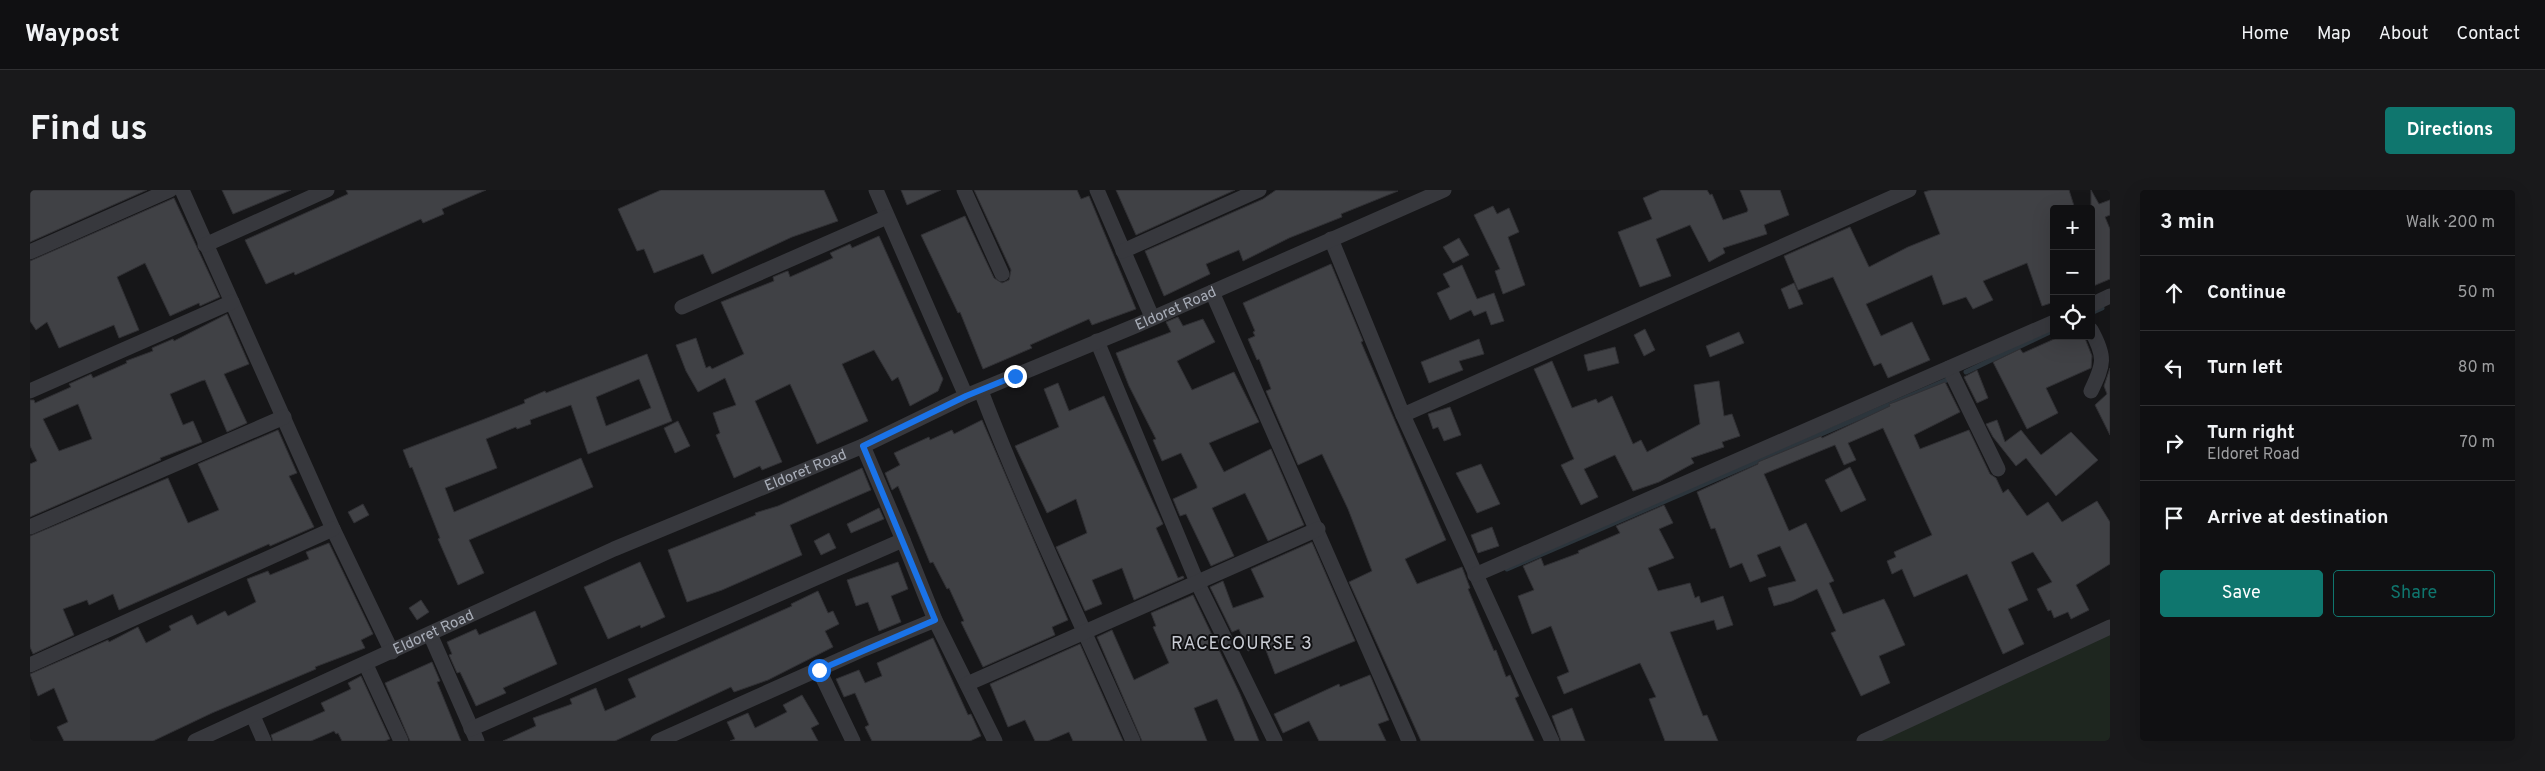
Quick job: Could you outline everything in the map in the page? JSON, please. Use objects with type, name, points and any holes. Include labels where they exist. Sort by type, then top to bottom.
[{"type":"street","points":[[30,252],[170,190]]},
{"type":"street","points":[[182,190],[332,529],[392,652]]},
{"type":"street","points":[[206,245],[326,190]]},
{"type":"street","points":[[876,190],[966,396]]},
{"type":"street","points":[[964,190],[1002,274]]},
{"type":"street","points":[[1096,190],[1152,318]]},
{"type":"street","points":[[1123,251],[1260,190]]},
{"type":"street","name":"Eldoret Road","points":[[195,741],[366,665],[614,549],[863,446],[966,396],[1152,318],[1444,190]]},
{"type":"street","points":[[1403,415],[1909,190]]},
{"type":"street","points":[[682,307],[888,217]]},
{"type":"street","points":[[1331,239],[1403,415],[1552,741]]},
{"type":"street","points":[[1212,292],[1318,529],[1409,741]]},
{"type":"street","points":[[2095,303],[2110,296]]},
{"type":"street","points":[[30,391],[232,302]]},
{"type":"street","points":[[1475,575],[2050,324]]},
{"type":"street","points":[[2091,390],[2103,366],[2095,337]]},
{"type":"street","points":[[1097,341],[1197,582],[1275,741]]},
{"type":"street","points":[[1949,368],[1998,469]]},
{"type":"street","points":[[981,390],[1011,469],[1086,632],[1133,741]]},
{"type":"street","points":[[30,527],[284,417]]},
{"type":"street","points":[[863,446],[935,620],[995,741]]},
{"type":"street","points":[[30,665],[332,529]]},
{"type":"street","points":[[967,684],[1318,529]]},
{"type":"street","points":[[430,634],[474,735],[903,540]]},
{"type":"street","points":[[658,741],[935,620]]},
{"type":"street","points":[[1864,741],[2110,627]]},
{"type":"street","points":[[366,665],[401,741]]},
{"type":"street","points":[[819,670],[853,741]]},
{"type":"street","points":[[253,716],[264,741]]},
{"type":"shaded area","points":[[2110,634],[2110,741],[1864,741]]},
{"type":"building","points":[[30,190],[147,190],[30,242]]},
{"type":"building","points":[[222,190],[291,190],[233,214]]},
{"type":"building","points":[[346,190],[486,190],[442,209],[444,214],[423,223],[421,219],[295,275],[294,272],[266,284],[245,240],[348,194]]},
{"type":"building","points":[[661,190],[824,190],[838,221],[792,237],[712,274],[703,254],[654,273],[644,249],[637,251],[618,209]]},
{"type":"building","points":[[901,190],[941,190],[907,205]]},
{"type":"building","points":[[974,190],[1077,190],[1081,199],[1089,196],[1136,309],[1092,325],[1089,319],[1030,345],[1032,348],[983,369],[960,312],[958,313],[921,235],[965,216],[994,278],[1002,283],[1009,280],[1011,270]]},
{"type":"building","points":[[1116,190],[1235,190],[1136,235]]},
{"type":"building","points":[[1276,190],[1398,191],[1341,214],[1342,217],[1289,238],[1243,261],[1239,250],[1206,264],[1210,274],[1164,296],[1145,251],[1263,199]]},
{"type":"building","points":[[1661,190],[1707,190],[1710,195],[1712,194],[1723,220],[1747,212],[1748,210],[1740,190],[1780,190],[1789,215],[1764,225],[1767,234],[1723,248],[1725,253],[1709,262],[1690,225],[1656,239],[1671,276],[1640,287],[1618,232],[1652,219],[1643,198]]},
{"type":"building","points":[[1931,190],[2069,190],[2074,205],[2050,205],[2050,303],[2042,306],[2027,263],[1983,281],[1993,300],[1973,309],[1966,297],[1943,305],[1932,275],[1866,304],[1881,336],[1912,322],[1930,360],[1888,378],[1881,363],[1874,366],[1833,277],[1798,290],[1784,256],[1850,227],[1869,267],[1908,247],[1940,234],[1924,192]]},
{"type":"building","points":[[2091,190],[2099,204],[2110,200],[2110,215],[2105,217],[2110,229],[2110,279],[2095,285],[2095,205],[2091,205]]},
{"type":"building","points":[[174,198],[220,297],[200,306],[199,303],[170,316],[145,263],[117,277],[139,330],[119,338],[114,325],[59,348],[47,322],[36,330],[30,321],[30,261]]},
{"type":"building","points":[[1493,206],[1497,214],[1509,208],[1519,232],[1508,237],[1525,285],[1503,294],[1495,271],[1500,269],[1474,215]]},
{"type":"building","points":[[879,236],[943,379],[938,391],[910,406],[898,377],[892,381],[874,350],[842,364],[868,421],[817,444],[790,384],[755,401],[782,462],[762,470],[760,466],[734,478],[716,435],[720,433],[713,413],[736,405],[725,378],[698,392],[686,371],[676,345],[696,338],[706,368],[710,366],[712,369],[744,354],[721,302],[774,281],[773,277],[785,272],[788,271],[790,277],[833,258],[830,253],[850,244],[852,248]]},
{"type":"building","points":[[1459,238],[1469,255],[1453,263],[1443,247]]},
{"type":"building","points":[[1331,264],[1363,341],[1361,342],[1446,540],[1405,559],[1417,584],[1462,567],[1470,588],[1468,589],[1494,651],[1496,650],[1506,677],[1510,675],[1519,696],[1515,698],[1534,741],[1421,741],[1349,582],[1372,571],[1348,509],[1322,454],[1298,465],[1266,391],[1271,389],[1259,359],[1257,360],[1248,339],[1255,336],[1253,332],[1255,331],[1243,303]]},
{"type":"building","points":[[1462,265],[1477,299],[1494,293],[1504,321],[1491,325],[1486,311],[1474,316],[1471,310],[1450,320],[1437,293],[1450,287],[1443,274]]},
{"type":"building","points":[[1794,283],[1803,304],[1789,309],[1781,289]]},
{"type":"building","points":[[227,314],[249,364],[224,374],[247,423],[227,432],[205,380],[170,394],[183,425],[193,421],[202,442],[160,458],[161,460],[30,517],[30,464],[37,461],[30,446],[30,400],[34,400],[35,403],[71,387],[69,384],[91,374],[93,378],[127,363],[126,361],[153,351],[152,348],[173,339],[174,341]],"holes":[[[78,404],[92,439],[59,451],[43,419]]]},
{"type":"building","points":[[1178,317],[1183,326],[1203,319],[1215,342],[1177,361],[1192,390],[1234,372],[1259,422],[1209,443],[1224,472],[1271,449],[1304,525],[1268,541],[1245,493],[1212,508],[1234,556],[1211,566],[1186,514],[1180,516],[1173,499],[1197,488],[1197,486],[1181,453],[1162,461],[1153,440],[1156,439],[1129,386],[1116,353],[1171,332],[1166,322]]},
{"type":"building","points":[[1645,329],[1655,350],[1644,356],[1634,335]]},
{"type":"building","points":[[1739,332],[1744,343],[1710,357],[1706,346]]},
{"type":"building","points":[[1479,339],[1484,354],[1459,361],[1463,370],[1429,383],[1421,362]]},
{"type":"building","points":[[2052,340],[2086,340],[2092,356],[2091,368],[2046,388],[2058,413],[2027,429],[1993,362],[2020,349],[2023,353]]},
{"type":"building","points":[[1615,347],[1619,363],[1588,371],[1584,355]]},
{"type":"building","points":[[647,354],[672,421],[588,454],[571,405],[530,420],[531,424],[517,429],[516,427],[486,439],[497,468],[445,488],[454,512],[581,458],[593,487],[469,540],[484,573],[458,585],[438,539],[440,538],[412,467],[410,468],[403,450],[525,403],[524,400],[545,391],[546,393]],"holes":[[[639,379],[651,408],[606,426],[596,397]]]},
{"type":"building","points":[[1552,361],[1572,408],[1596,399],[1598,403],[1612,396],[1633,444],[1641,440],[1647,452],[1700,424],[1694,385],[1719,381],[1724,416],[1732,414],[1740,436],[1722,442],[1724,447],[1691,458],[1694,463],[1659,482],[1633,491],[1615,455],[1584,469],[1598,497],[1581,505],[1561,465],[1574,459],[1534,369]]},
{"type":"building","points":[[2110,368],[2110,435],[2095,405],[2107,394],[2104,386]]},
{"type":"building","points":[[1977,370],[1988,398],[1977,403],[1964,377]]},
{"type":"building","points":[[1945,382],[1960,412],[1914,435],[1920,449],[1969,430],[1990,474],[1996,478],[2003,493],[2008,489],[2027,516],[2048,502],[2062,522],[2097,501],[2110,522],[2110,564],[2076,585],[2089,610],[2071,619],[2068,612],[2054,618],[2051,610],[2048,611],[2037,589],[2052,582],[2033,552],[2011,562],[2028,600],[2008,609],[2024,644],[2003,654],[1967,574],[1914,597],[1902,569],[1892,574],[1887,561],[1896,557],[1894,552],[1932,535],[1883,428],[1848,443],[1856,460],[1844,465],[1835,445],[1764,474],[1789,531],[1806,523],[1834,581],[1829,583],[1843,614],[1884,599],[1905,645],[1879,656],[1890,683],[1861,696],[1831,633],[1836,631],[1817,589],[1792,601],[1774,606],[1768,588],[1796,581],[1780,546],[1757,555],[1766,576],[1750,582],[1742,563],[1730,568],[1715,528],[1711,529],[1697,492],[1758,464],[1758,462],[1821,436],[1822,438],[1890,406],[1889,404]]},
{"type":"building","points":[[1058,383],[1069,411],[1104,396],[1163,524],[1156,528],[1178,578],[1183,576],[1184,578],[1134,600],[1122,568],[1092,580],[1102,604],[1085,611],[1056,547],[1087,533],[1076,499],[1047,513],[1015,446],[1059,427],[1044,389]]},
{"type":"building","points":[[1450,407],[1461,435],[1444,441],[1438,427],[1433,429],[1428,414]]},
{"type":"building","points":[[982,420],[1068,620],[1052,627],[1055,635],[983,667],[961,622],[964,621],[949,588],[947,589],[933,562],[930,563],[898,486],[892,490],[885,473],[900,465],[894,453],[929,437],[930,440],[952,430],[954,434]]},
{"type":"building","points":[[1997,420],[2005,442],[2021,430],[2041,455],[2071,432],[2098,460],[2056,496],[2026,458],[2016,466],[1993,437],[1986,424]]},
{"type":"building","points":[[678,421],[690,446],[675,453],[664,428]]},
{"type":"building","points":[[278,430],[297,473],[289,476],[314,527],[270,546],[269,544],[119,610],[113,594],[89,605],[87,600],[63,609],[74,635],[33,654],[30,647],[30,536],[168,478],[188,523],[219,510],[198,464]]},
{"type":"building","points":[[1481,464],[1500,504],[1477,513],[1456,473]]},
{"type":"building","points":[[1850,467],[1866,500],[1841,512],[1825,480]]},
{"type":"building","points":[[862,468],[871,490],[790,525],[802,555],[722,590],[687,602],[668,550],[756,515],[755,513],[778,506]]},
{"type":"building","points":[[363,504],[369,515],[354,523],[348,512]]},
{"type":"building","points":[[1664,505],[1673,523],[1659,529],[1674,558],[1648,568],[1658,591],[1690,583],[1695,598],[1699,596],[1701,603],[1723,596],[1733,625],[1717,630],[1714,620],[1670,632],[1703,716],[1707,715],[1718,741],[1665,741],[1649,699],[1656,697],[1640,663],[1564,694],[1557,677],[1569,672],[1551,626],[1532,634],[1518,596],[1534,590],[1523,566],[1541,558],[1544,566],[1579,553],[1578,551],[1620,533],[1616,526]]},
{"type":"building","points":[[879,508],[884,519],[851,533],[847,524]]},
{"type":"building","points":[[1492,527],[1499,546],[1478,553],[1471,535]]},
{"type":"building","points":[[829,533],[836,548],[821,555],[814,541]]},
{"type":"building","points":[[1312,542],[1355,641],[1275,674],[1264,645],[1248,651],[1239,629],[1232,632],[1210,587],[1223,581],[1233,608],[1264,597],[1251,569]]},
{"type":"building","points":[[329,543],[373,634],[361,640],[365,648],[315,667],[316,669],[212,713],[153,741],[64,741],[57,727],[68,722],[54,688],[38,696],[30,674],[108,640],[109,642],[138,627],[146,643],[171,630],[169,626],[192,615],[197,625],[225,611],[228,616],[256,602],[247,579],[268,571],[270,575],[309,559],[306,552]]},
{"type":"building","points":[[640,562],[665,617],[641,628],[640,625],[608,639],[584,587]]},
{"type":"building","points":[[898,562],[908,589],[891,596],[901,622],[879,631],[868,602],[856,606],[847,580]]},
{"type":"building","points":[[818,591],[828,613],[833,611],[839,624],[825,631],[833,647],[768,680],[734,692],[731,687],[615,741],[503,741],[536,726],[533,718],[572,704],[570,699],[596,688],[605,711],[636,697],[628,679],[792,606],[791,604]]},
{"type":"building","points":[[1193,595],[1240,694],[1259,741],[1235,741],[1217,699],[1194,708],[1207,741],[1142,741],[1097,637],[1112,630],[1134,680],[1169,663],[1153,627],[1156,626],[1151,613]]},
{"type":"building","points":[[421,600],[429,612],[417,620],[409,608]]},
{"type":"building","points":[[535,611],[557,664],[503,688],[506,693],[476,706],[460,672],[457,673],[449,655],[452,654],[447,642],[476,629],[479,635]]},
{"type":"building","points":[[933,638],[968,715],[971,714],[981,736],[970,741],[872,741],[865,727],[869,725],[855,693],[844,697],[836,679],[859,670],[865,683],[882,676],[877,663]]},
{"type":"building","points":[[1080,644],[1123,741],[1073,741],[1069,732],[1048,741],[1035,741],[1025,720],[1008,727],[990,684]]},
{"type":"building","points":[[432,662],[440,681],[437,682],[461,741],[410,741],[385,683]]},
{"type":"building","points":[[1370,675],[1389,720],[1378,724],[1386,741],[1319,741],[1309,721],[1283,733],[1274,714],[1339,684],[1340,687]]},
{"type":"building","points":[[361,676],[390,739],[385,741],[342,741],[338,733],[336,734],[334,731],[311,741],[273,741],[271,735],[325,711],[321,703],[351,689],[348,683]]},
{"type":"building","points":[[802,695],[819,724],[811,728],[818,741],[730,741],[735,739],[727,722],[748,713],[755,728],[787,712],[783,705]]},
{"type":"building","points":[[1572,708],[1585,741],[1561,741],[1552,716]]},
{"type":"waterway","points":[[2095,311],[2102,308]]},
{"type":"waterway","points":[[1966,372],[2050,332]]},
{"type":"waterway","points":[[1507,569],[1949,379]]},
{"type":"district","name":"RACECOURSE 3","points":[[1242,643]]},
{"type":"route","points":[[819,670],[935,620],[863,446],[966,396],[1015,376]]}]
